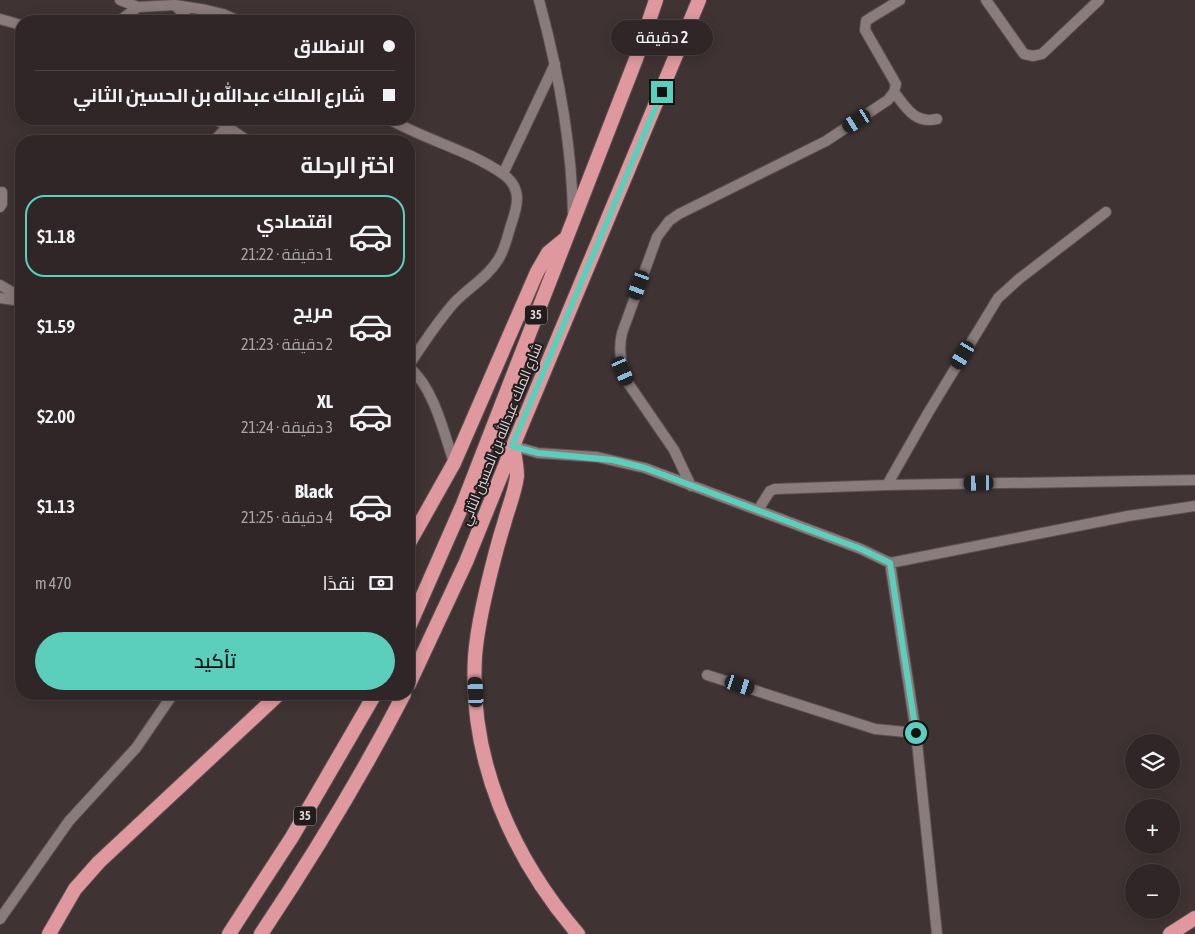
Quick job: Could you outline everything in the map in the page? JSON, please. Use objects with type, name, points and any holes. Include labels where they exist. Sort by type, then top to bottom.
[{"type":"highway","name":"شارع الملك عبدالله بن الحسين الثاني","points":[[415,613],[463,504],[636,59],[656,0]]},
{"type":"highway","name":"شارع الملك عبدالله بن الحسين الثاني","points":[[415,671],[466,562],[512,446],[700,0]]},
{"type":"highway","points":[[415,532],[454,463],[537,272],[548,253],[565,239]]},
{"type":"highway","points":[[512,446],[516,466],[515,485],[490,574],[475,656],[479,728],[493,790],[514,841],[538,883],[578,934]]},
{"type":"highway","points":[[49,934],[65,904],[93,868],[169,794],[272,700]]},
{"type":"highway","name":"35","points":[[229,934],[292,838],[372,700]]},
{"type":"highway","name":"35","points":[[260,934],[354,786],[401,700]]},
{"type":"highway","points":[[1170,934],[1195,918]]},
{"type":"street","points":[[120,0],[138,7],[175,5],[225,15]]},
{"type":"street","name":"شارع الملك عبدالله بن الحسين الثاني","points":[[539,0],[555,64],[570,157],[573,220]]},
{"type":"street","points":[[691,486],[674,450],[628,383],[623,371],[619,346],[657,237],[669,220],[679,214],[826,141],[888,100],[894,92],[896,84],[865,30],[866,21],[900,0]]},
{"type":"street","points":[[986,0],[1024,54],[1033,56],[1042,54],[1099,0]]},
{"type":"street","points":[[175,5],[184,15]]},
{"type":"street","points":[[127,15],[138,7]]},
{"type":"street","points":[[0,19],[15,23]]},
{"type":"street","points":[[504,174],[555,64]]},
{"type":"street","points":[[894,92],[915,117],[930,120],[937,119]]},
{"type":"street","points":[[223,125],[238,135]]},
{"type":"street","points":[[402,125],[433,141],[466,154],[504,174],[517,191],[517,209],[498,260],[487,273],[455,302],[415,358]]},
{"type":"street","points":[[220,135],[227,128]]},
{"type":"street","points":[[0,207],[2,204],[2,192]]},
{"type":"street","points":[[888,485],[923,421],[998,298],[1019,279],[1106,212]]},
{"type":"street","points":[[0,285],[15,295]]},
{"type":"street","points":[[0,298],[15,299]]},
{"type":"street","points":[[415,372],[427,390],[454,463]]},
{"type":"street","points":[[512,446],[538,453],[613,460],[645,468],[861,549],[890,563],[1128,516],[1195,506]]},
{"type":"street","points":[[758,510],[772,490],[888,485],[1195,480]]},
{"type":"street","points":[[890,563],[916,733],[937,934]]},
{"type":"street","points":[[707,676],[875,729],[916,733]]},
{"type":"street","points":[[0,919],[69,821],[136,748],[169,700]]},
{"type":"route","points":[[662,92],[512,446],[538,453],[597,457],[629,463],[861,549],[890,563],[916,733]]}]
